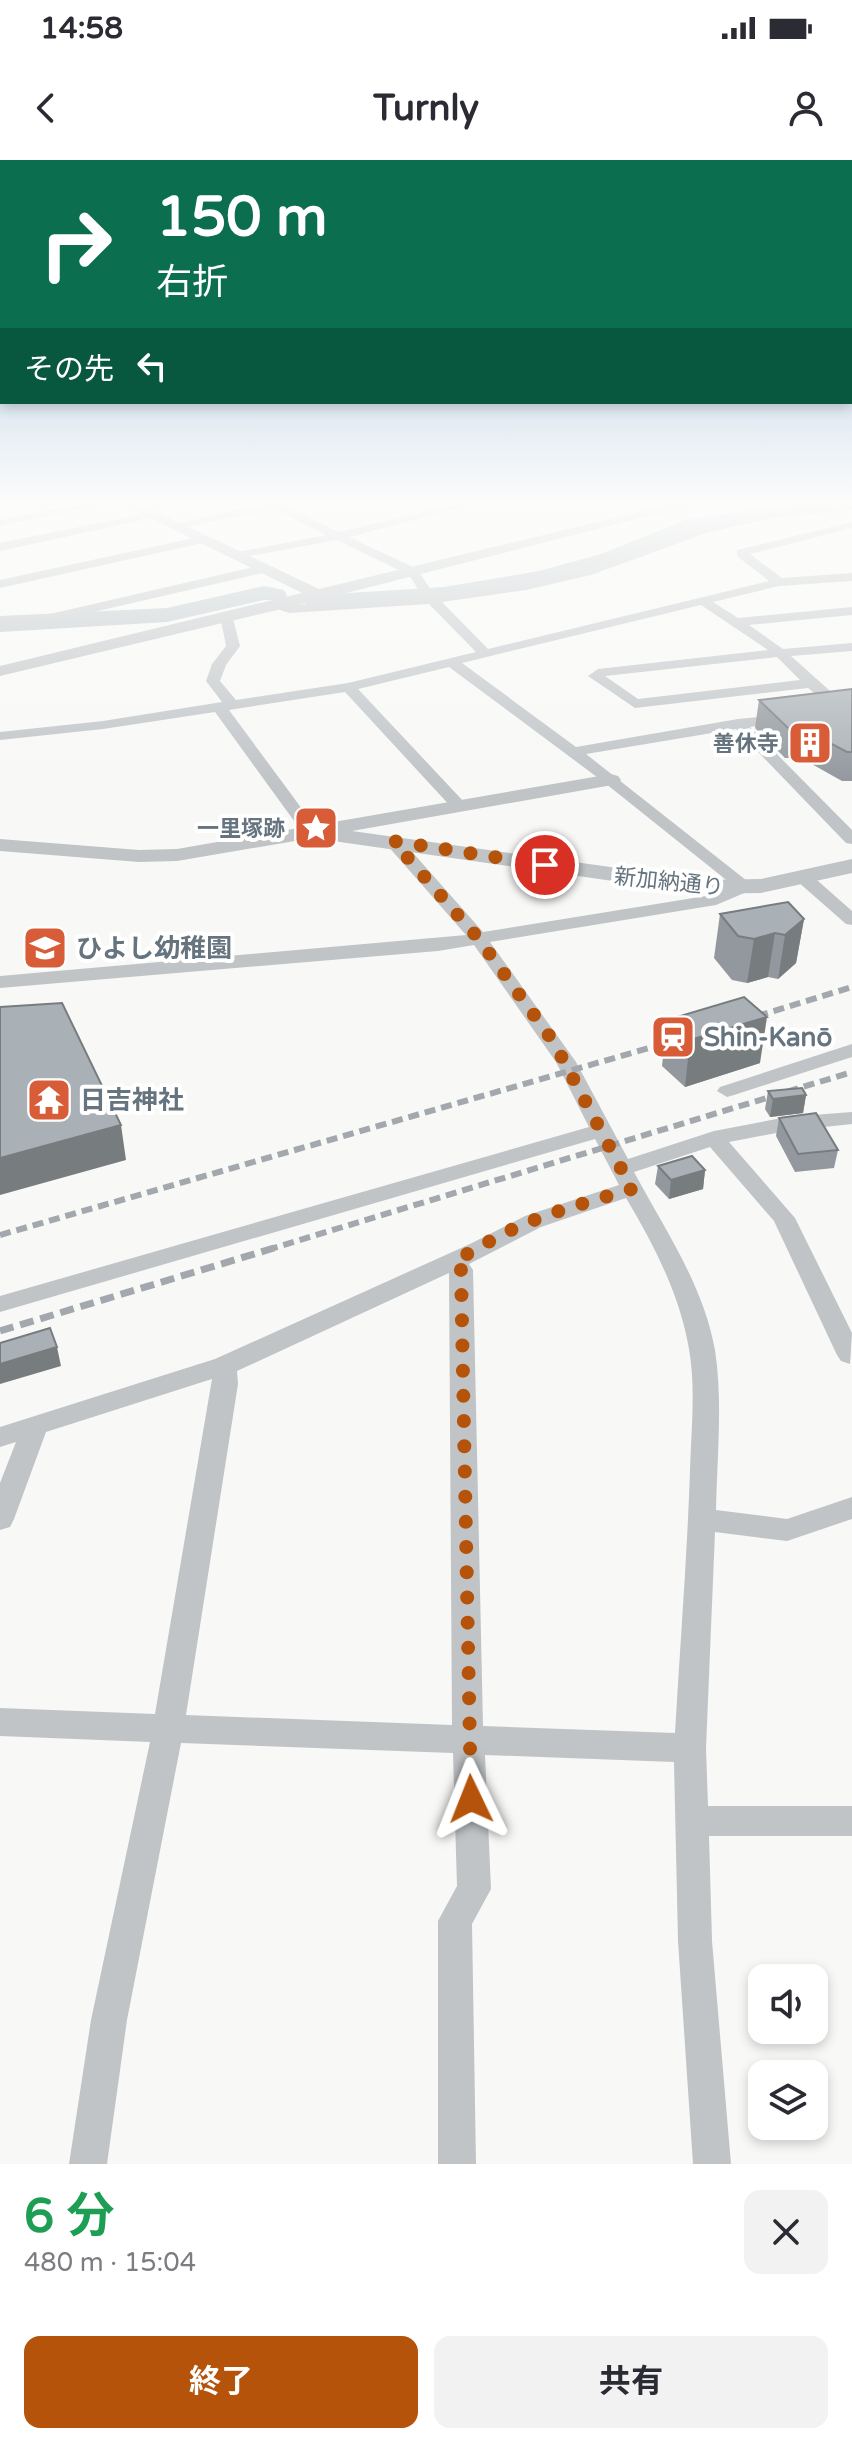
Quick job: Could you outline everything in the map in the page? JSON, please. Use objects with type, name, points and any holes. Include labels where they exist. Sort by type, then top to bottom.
[{"type":"street","points":[[0,621],[50,618],[143,597]]},
{"type":"street","points":[[0,671],[310,597]]},
{"type":"street","points":[[274,603],[289,609],[415,597]]},
{"type":"street","points":[[431,597],[485,653]]},
{"type":"street","points":[[0,736],[348,687],[712,597]]},
{"type":"street","points":[[700,599],[780,653],[841,710]]},
{"type":"street","points":[[736,622],[852,611]]},
{"type":"street","points":[[226,615],[233,646],[219,664],[213,681],[303,834]]},
{"type":"street","points":[[811,683],[635,704],[595,676],[598,673],[852,647]]},
{"type":"street","points":[[453,663],[611,780],[747,888]]},
{"type":"street","points":[[348,687],[459,806]]},
{"type":"street","points":[[572,752],[738,723],[798,716]]},
{"type":"street","points":[[738,723],[852,839]]},
{"type":"street","points":[[0,845],[139,856],[216,850],[611,780]]},
{"type":"street","name":"新加納通り","points":[[303,834],[393,841],[638,880],[704,887],[747,888],[852,866]]},
{"type":"street","points":[[393,841],[478,938],[553,1041],[626,1179],[658,1232],[683,1285],[702,1350],[705,1411],[702,1519],[690,1748],[695,1941],[712,2164]]},
{"type":"street","points":[[803,877],[852,920]]},
{"type":"street","points":[[0,982],[438,945],[716,900],[747,888]]},
{"type":"street","points":[[727,1091],[852,1050]]},
{"type":"street","points":[[0,1437],[224,1366],[478,1250],[503,1233],[714,1138],[787,1124],[852,1118]]},
{"type":"street","points":[[0,1304],[601,1131]]},
{"type":"street","points":[[714,1138],[784,1218],[850,1355]]},
{"type":"street","points":[[455,1260],[461,1270],[468,1739],[474,1889],[455,1921],[457,2164]]},
{"type":"street","points":[[88,2164],[109,2020],[168,1730],[225,1384],[224,1366]]},
{"type":"street","points":[[0,1519],[35,1426]]},
{"type":"street","points":[[702,1519],[787,1530],[852,1508]]},
{"type":"street","points":[[0,1722],[690,1748]]},
{"type":"street","points":[[691,1821],[852,1821]]},
{"type":"building","points":[[852,689],[852,752],[805,730],[789,729],[759,700]]},
{"type":"building","points":[[788,902],[804,919],[785,935],[775,933],[754,939],[738,936],[720,914]]},
{"type":"building","points":[[744,997],[767,1017],[690,1040],[667,1020]]},
{"type":"building","name":"日吉神社","points":[[62,1003],[121,1125],[0,1158],[0,1007]]},
{"type":"building","points":[[802,1088],[806,1095],[773,1099],[768,1091]]},
{"type":"building","points":[[816,1113],[838,1150],[798,1154],[779,1118]]},
{"type":"building","points":[[692,1156],[705,1170],[671,1180],[658,1166]]},
{"type":"building","points":[[50,1328],[57,1347],[0,1364],[0,1343]]},
{"type":"waterway","points":[[0,624],[167,615],[248,597]]},
{"type":"waterway","points":[[317,602],[404,597]]},
{"type":"railway","points":[[741,1021],[852,987]]},
{"type":"railway","points":[[0,1235],[687,1037]]},
{"type":"railway","points":[[267,1250],[852,1072]]},
{"type":"railway","points":[[0,1331],[274,1248]]},
{"type":"place","name":"善休寺","points":[[810,743]]},
{"type":"place","name":"一里塚跡","points":[[316,828]]},
{"type":"place","name":"ひよし幼稚園","points":[[45,948]]},
{"type":"place","name":"Shin-Kanō","points":[[673,1037]]},
{"type":"place","name":"日吉神社","points":[[49,1100]]},
{"type":"route","points":[[471,1799],[461,1270],[455,1260],[478,1250],[503,1233],[545,1216],[632,1189],[553,1041],[478,938],[393,841],[545,865]]}]
